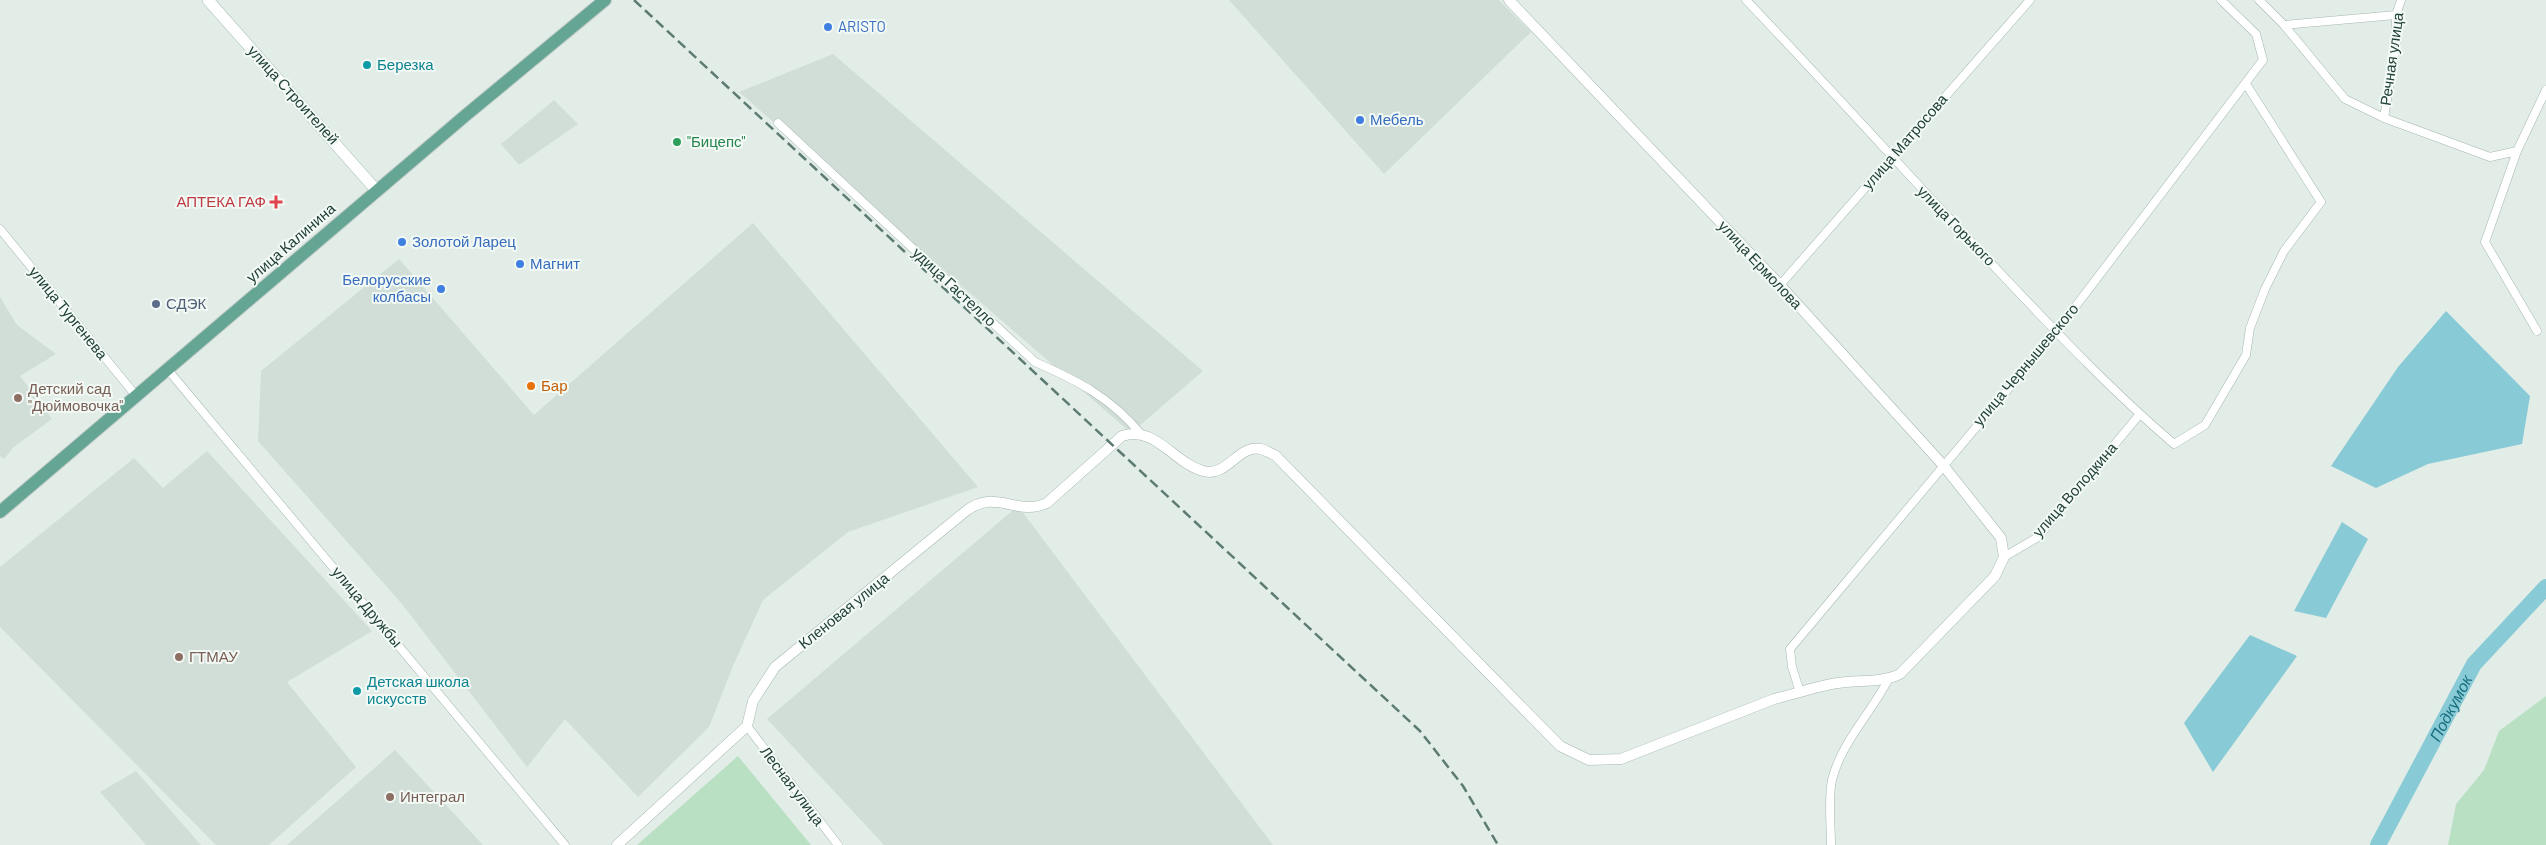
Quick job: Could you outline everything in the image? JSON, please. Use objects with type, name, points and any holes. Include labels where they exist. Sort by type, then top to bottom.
[{"type":"main road","name":"улица Строителей","points":[[208,0],[377,191]]},
{"type":"main road","name":"улица Калинина","points":[[0,512],[605,0]]},
{"type":"street","name":"улица Ермолова","points":[[1510,0],[1780,285],[1943,465],[2001,538],[2004,557]]},
{"type":"street","name":"улица Горького","points":[[1746,0],[1891,158],[2056,332],[2139,415],[2174,444],[2205,425],[2246,355],[2250,328],[2265,289],[2284,251],[2321,202],[2246,84]]},
{"type":"street","name":"улица Матросова","points":[[1780,285],[2030,0]]},
{"type":"street","name":"улица Чернышевского","points":[[1800,692],[1792,666],[1790,649],[2056,332],[2263,60],[2256,34],[2221,0]]},
{"type":"street","points":[[2259,0],[2284,25],[2345,99],[2384,118],[2490,157],[2517,151]]},
{"type":"street","name":"Речная улица","points":[[2384,118],[2396,44],[2396,15],[2401,0]]},
{"type":"street","points":[[2284,25],[2396,15]]},
{"type":"street","points":[[2537,331],[2485,242],[2517,151],[2546,90]]},
{"type":"street","name":"удица Гастелло","points":[[778,123],[1035,362],[1080,382],[1123,413],[1140,434]]},
{"type":"street","name":"улица Тургенева","points":[[0,229],[137,397]]},
{"type":"street","name":"улица Дружбы","points":[[168,370],[565,845]]},
{"type":"street","name":"улица Володкина","points":[[2004,557],[2038,537],[2139,415]]},
{"type":"street","name":"Кленовая улица","points":[[747,726],[753,701],[775,667],[966,510],[977,503],[990,500],[1035,509],[1048,503],[1122,436],[1130,433],[1140,434]]},
{"type":"street","points":[[1140,434],[1159,442],[1190,466],[1205,472],[1220,471],[1244,452],[1260,449],[1275,455],[1560,746],[1589,760],[1621,759],[1774,700],[1800,692],[1837,683],[1888,680],[1900,674],[1995,576],[2004,557]]},
{"type":"street","points":[[1831,845],[1832,781],[1843,750],[1876,703],[1888,680]]},
{"type":"street","points":[[617,845],[747,726]]},
{"type":"street","name":"Лесная улица","points":[[747,726],[838,845]]},
{"type":"shaded area","points":[[1229,0],[1499,0],[1531,32],[1384,174]]},
{"type":"shaded area","points":[[833,54],[1203,371],[1131,433],[739,92]]},
{"type":"shaded area","points":[[554,100],[578,124],[519,165],[501,144]]},
{"type":"shaded area","points":[[753,223],[978,487],[848,532],[763,600],[733,666],[709,727],[638,797],[565,719],[527,767],[402,604],[258,441],[261,371],[399,259],[534,415]]},
{"type":"shaded area","name":"Детский сад \"Дюймовочка\"","points":[[0,297],[17,325],[56,354],[20,376],[52,419],[14,447],[4,459],[0,456]]},
{"type":"shaded area","name":"ГТМАУ","points":[[207,451],[372,631],[287,682],[356,767],[269,845],[216,845],[0,627],[0,567],[134,458],[163,488]]},
{"type":"shaded area","points":[[1018,506],[1273,845],[884,845],[767,719]]},
{"type":"shaded area","name":"Интеграл","points":[[395,750],[483,845],[287,845]]},
{"type":"shaded area","points":[[136,771],[201,845],[146,845],[100,792]]},
{"type":"green space","points":[[2546,696],[2546,845],[2448,845],[2456,804],[2484,770],[2499,731]]},
{"type":"green space","points":[[738,756],[811,845],[637,845]]},
{"type":"water","points":[[2446,311],[2530,396],[2522,444],[2428,464],[2376,488],[2331,466],[2398,367]]},
{"type":"water","points":[[2342,522],[2368,539],[2326,618],[2294,611]]},
{"type":"water","points":[[2250,635],[2297,656],[2213,772],[2184,723]]},
{"type":"waterway","name":"Подкумок","points":[[2378,845],[2474,664],[2546,587]]},
{"type":"railway","points":[[634,0],[1420,731],[1463,786],[1498,845]]},
{"type":"place","name":"ARISTO","points":[[828,27]]},
{"type":"place","name":"Березка","points":[[367,65]]},
{"type":"place","name":"Мебель","points":[[1360,120]]},
{"type":"place","name":"\"Бицепс\"","points":[[677,142]]},
{"type":"place","name":"АПТЕКА ГАФ","points":[[276,202]]},
{"type":"place","name":"Золотой Ларец","points":[[402,242]]},
{"type":"place","name":"Магнит","points":[[520,264]]},
{"type":"place","name":"Белорусские колбасы","points":[[441,289]]},
{"type":"place","name":"СДЭК","points":[[156,304]]},
{"type":"place","name":"Бар","points":[[531,386]]},
{"type":"place","name":"Детский сад \"Дюймовочка\"","points":[[18,398]]},
{"type":"place","name":"ГТМАУ","points":[[179,657]]},
{"type":"place","name":"Детская школа искусств","points":[[357,691]]},
{"type":"place","name":"Интеграл","points":[[390,797]]}]
